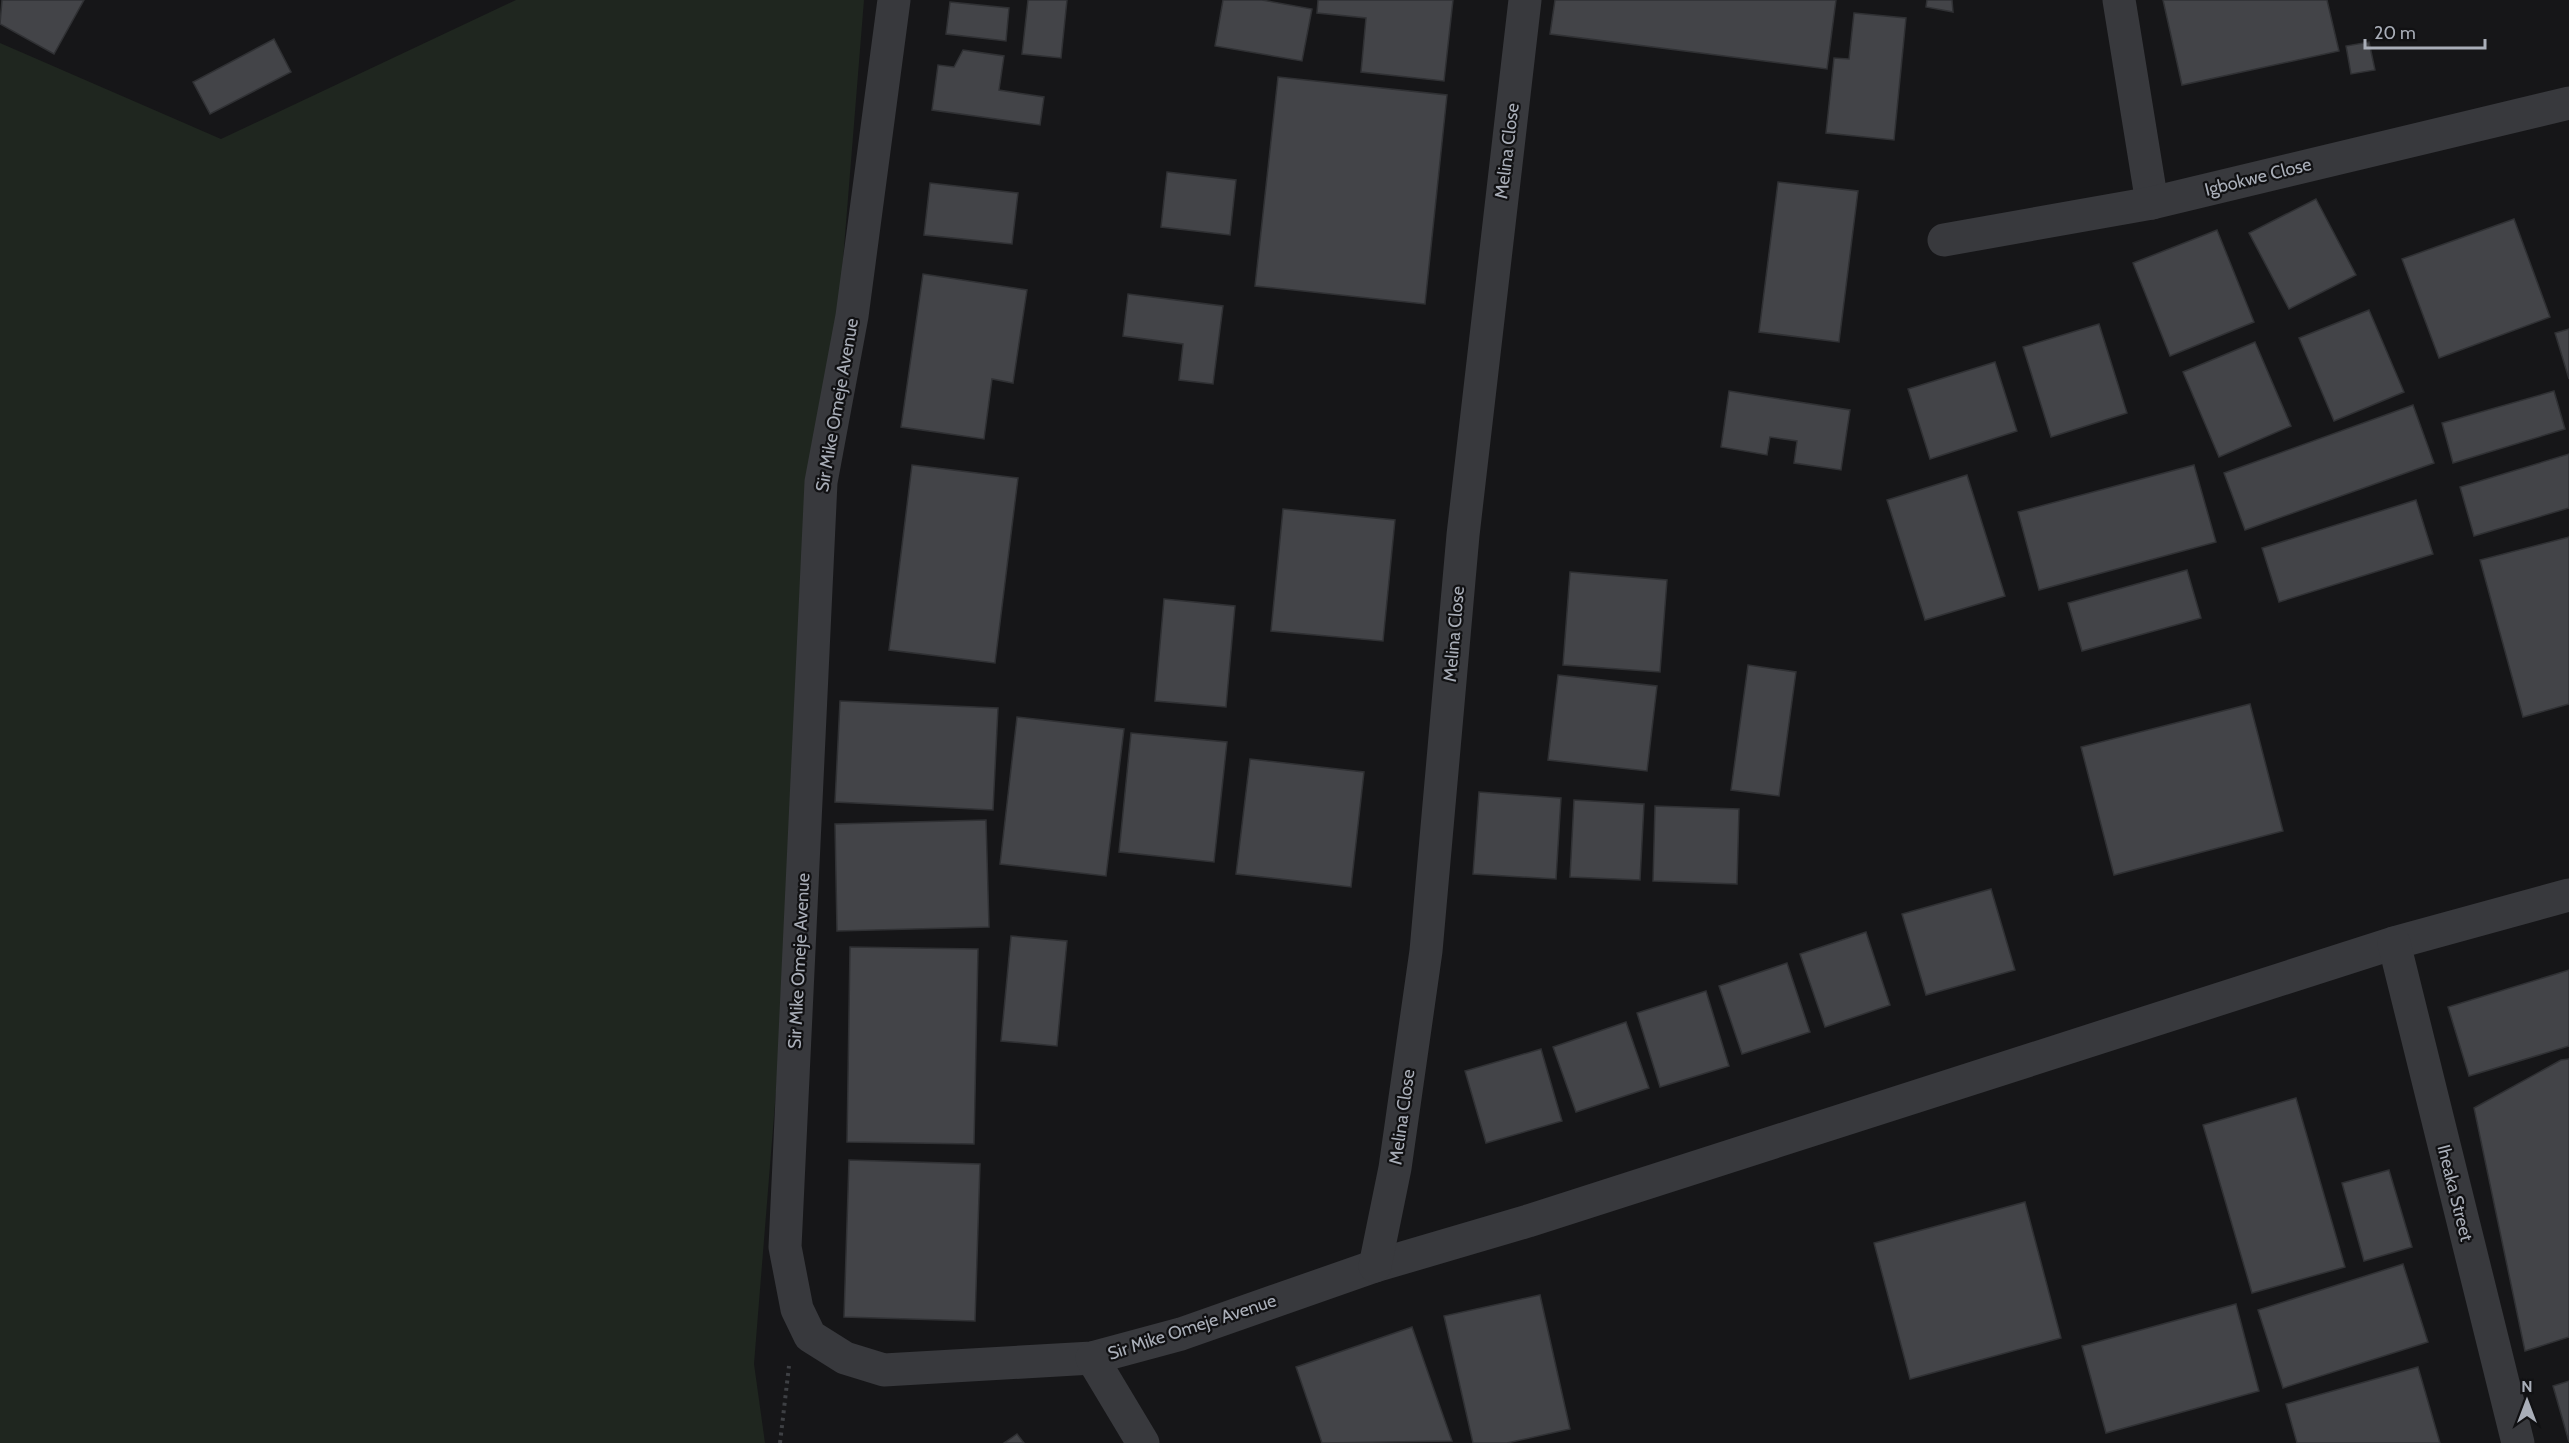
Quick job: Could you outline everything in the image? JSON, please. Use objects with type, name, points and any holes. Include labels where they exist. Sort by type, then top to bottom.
[{"type":"street","name":"Sir Mike Omeje Avenue","points":[[894,0],[852,316],[821,482],[785,1247],[797,1309],[810,1336],[845,1358],[884,1370],[1092,1358],[1181,1334],[1375,1266],[1528,1221],[2394,943],[2569,895]]},
{"type":"street","name":"Melina Close","points":[[1375,1266],[1395,1168],[1426,951],[1463,535],[1525,0]]},
{"type":"street","points":[[2119,0],[2152,203]]},
{"type":"street","name":"Igbokwe Close","points":[[1944,240],[2152,203],[2569,104]]},
{"type":"street","name":"Iheaka Street","points":[[2394,943],[2518,1443]]},
{"type":"street","points":[[1092,1358],[1143,1443]]},
{"type":"path","points":[[780,1443],[790,1365]]},
{"type":"shaded area","points":[[516,0],[864,0],[754,1364],[765,1443],[0,1443],[0,43],[221,139]]},
{"type":"building","points":[[2,0],[84,0],[54,54],[0,24]]},
{"type":"building","points":[[1028,0],[1067,0],[1061,58],[1022,54]]},
{"type":"building","points":[[1223,0],[1262,0],[1312,9],[1302,61],[1215,46]]},
{"type":"building","points":[[1318,0],[1453,0],[1444,81],[1361,72],[1366,18],[1317,13]]},
{"type":"building","points":[[1555,0],[1836,0],[1827,69],[1550,34]]},
{"type":"building","points":[[1927,0],[1952,0],[1953,12],[1926,7]]},
{"type":"building","points":[[2163,0],[2327,0],[2339,51],[2182,85]]},
{"type":"building","points":[[950,2],[1009,8],[1006,41],[946,34]]},
{"type":"building","points":[[1854,13],[1906,18],[1894,140],[1826,133],[1834,58],[1849,59]]},
{"type":"building","points":[[274,39],[291,72],[210,114],[193,82]]},
{"type":"building","points":[[2369,42],[2375,70],[2351,74],[2346,46]]},
{"type":"building","points":[[963,50],[1004,56],[999,90],[1044,97],[1040,125],[932,110],[938,65],[954,67]]},
{"type":"building","points":[[1278,77],[1447,95],[1425,304],[1255,286]]},
{"type":"building","points":[[1167,172],[1236,180],[1230,235],[1161,227]]},
{"type":"building","points":[[1778,182],[1858,191],[1839,342],[1759,332]]},
{"type":"building","points":[[930,183],[1018,193],[1012,244],[924,235]]},
{"type":"building","points":[[2316,199],[2356,275],[2289,309],[2249,233]]},
{"type":"building","points":[[2514,219],[2550,317],[2439,358],[2402,259]]},
{"type":"building","points":[[2217,230],[2254,322],[2170,356],[2133,263]]},
{"type":"building","points":[[923,274],[1027,290],[1013,383],[992,379],[984,439],[901,427]]},
{"type":"building","points":[[1128,294],[1223,306],[1213,384],[1179,380],[1183,344],[1123,336]]},
{"type":"building","points":[[2369,310],[2404,392],[2334,421],[2299,338]]},
{"type":"building","points":[[2099,324],[2127,413],[2051,437],[2023,347]]},
{"type":"building","points":[[2569,329],[2569,379],[2555,333]]},
{"type":"building","points":[[2255,342],[2291,426],[2219,457],[2183,372]]},
{"type":"building","points":[[1995,362],[2017,431],[1930,459],[1908,389]]},
{"type":"building","points":[[1729,391],[1850,410],[1841,470],[1794,463],[1797,441],[1770,437],[1767,455],[1721,447]]},
{"type":"building","points":[[2554,391],[2565,429],[2453,463],[2442,423]]},
{"type":"building","points":[[2413,405],[2434,463],[2245,530],[2224,473]]},
{"type":"building","points":[[2569,454],[2569,508],[2474,536],[2460,487]]},
{"type":"building","points":[[912,465],[1018,478],[995,663],[889,650]]},
{"type":"building","points":[[2194,465],[2216,542],[2039,590],[2018,512]]},
{"type":"building","points":[[1967,475],[2005,596],[1925,620],[1887,500]]},
{"type":"building","points":[[2416,500],[2433,554],[2279,602],[2262,548]]},
{"type":"building","points":[[1283,509],[1395,520],[1383,641],[1271,631]]},
{"type":"building","points":[[2569,537],[2569,704],[2523,717],[2480,560]]},
{"type":"building","points":[[2187,570],[2201,618],[2082,651],[2068,603]]},
{"type":"building","points":[[1570,572],[1667,580],[1660,672],[1563,665]]},
{"type":"building","points":[[1164,599],[1235,606],[1226,707],[1155,701]]},
{"type":"building","points":[[1748,665],[1796,672],[1779,796],[1731,790]]},
{"type":"building","points":[[1558,675],[1657,686],[1647,771],[1548,760]]},
{"type":"building","points":[[840,701],[998,708],[993,810],[835,802]]},
{"type":"building","points":[[2250,704],[2283,831],[2114,875],[2081,747]]},
{"type":"building","points":[[1017,717],[1124,729],[1106,876],[1000,864]]},
{"type":"building","points":[[1131,733],[1227,742],[1214,862],[1119,852]]},
{"type":"building","points":[[1250,759],[1364,772],[1351,887],[1236,874]]},
{"type":"building","points":[[1479,792],[1561,798],[1556,879],[1473,874]]},
{"type":"building","points":[[1574,800],[1644,804],[1640,880],[1570,877]]},
{"type":"building","points":[[1655,806],[1739,809],[1737,884],[1653,881]]},
{"type":"building","points":[[986,820],[989,927],[837,931],[835,824]]},
{"type":"building","points":[[1991,889],[2015,970],[1926,995],[1902,914]]},
{"type":"building","points":[[1866,932],[1890,1005],[1825,1027],[1800,954]]},
{"type":"building","points":[[1011,936],[1067,941],[1057,1046],[1001,1041]]},
{"type":"building","points":[[850,947],[978,949],[974,1144],[847,1142]]},
{"type":"building","points":[[1787,963],[1810,1032],[1742,1054],[1719,986]]},
{"type":"building","points":[[2569,970],[2569,1046],[2469,1076],[2448,1007]]},
{"type":"building","points":[[1706,991],[1729,1066],[1660,1087],[1637,1013]]},
{"type":"building","points":[[1626,1022],[1649,1088],[1576,1112],[1553,1047]]},
{"type":"building","points":[[1541,1049],[1562,1121],[1486,1143],[1465,1071]]},
{"type":"building","points":[[2569,1059],[2569,1337],[2525,1351],[2474,1108],[2561,1060]]},
{"type":"building","points":[[2296,1098],[2345,1267],[2252,1293],[2203,1125]]},
{"type":"building","points":[[849,1160],[980,1164],[975,1321],[844,1317]]},
{"type":"building","points":[[2389,1170],[2412,1247],[2364,1261],[2342,1183]]},
{"type":"building","points":[[2025,1202],[2061,1338],[1910,1379],[1874,1243]]},
{"type":"building","points":[[2403,1264],[2428,1342],[2283,1388],[2258,1310]]},
{"type":"building","points":[[1540,1295],[1570,1429],[1507,1443],[1473,1443],[1444,1316]]},
{"type":"building","points":[[2236,1304],[2259,1391],[2106,1433],[2082,1346]]},
{"type":"building","points":[[1412,1327],[1452,1441],[1322,1443],[1296,1367]]},
{"type":"building","points":[[2418,1367],[2440,1443],[2297,1443],[2286,1404]]},
{"type":"building","points":[[2569,1381],[2569,1442],[2553,1386]]},
{"type":"building","points":[[1017,1434],[1024,1443],[1004,1443]]}]
